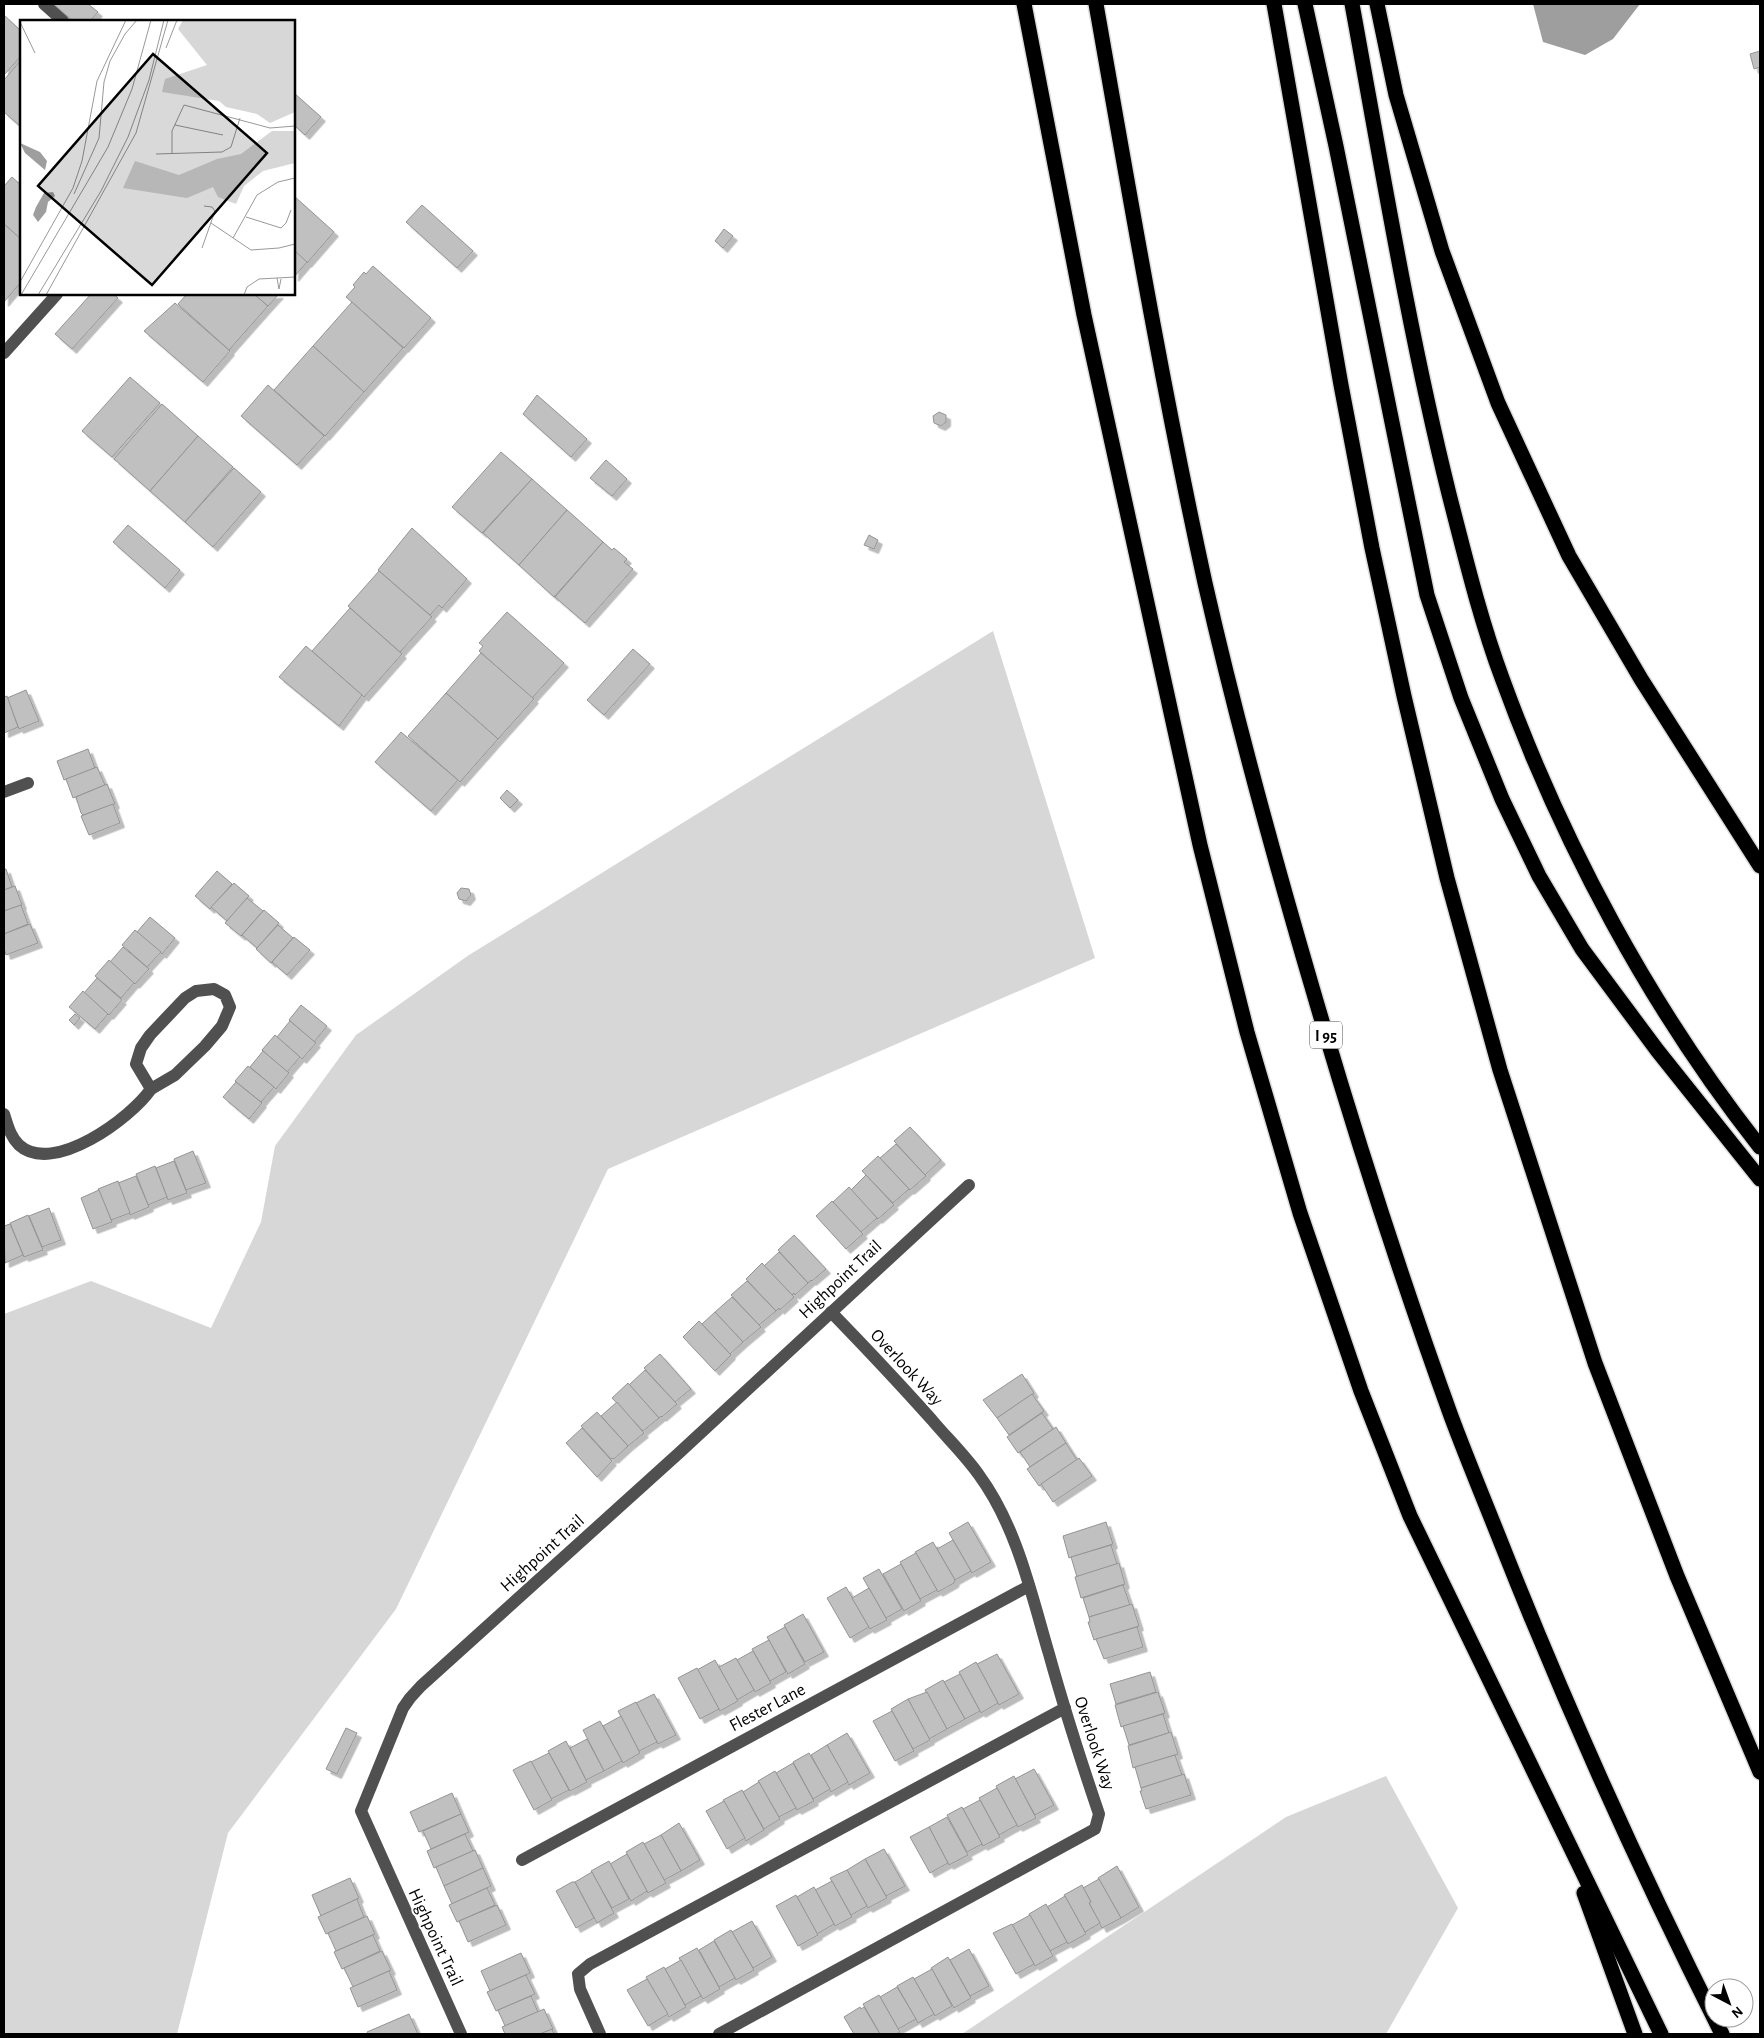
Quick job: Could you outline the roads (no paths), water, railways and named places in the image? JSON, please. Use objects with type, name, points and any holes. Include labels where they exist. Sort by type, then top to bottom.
[{"type":"highway","points":[[1024,4],[1084,315],[1200,845],[1247,1032],[1300,1213],[1360,1391],[1407,1507],[1467,1636],[1661,2034]]},
{"type":"highway","name":"I 95","points":[[1096,4],[1137,240],[1206,586],[1244,741],[1291,917],[1351,1119],[1452,1418],[1539,1638],[1601,1781],[1684,1959],[1722,2034]]},
{"type":"highway","points":[[1274,4],[1341,386],[1372,548],[1404,696],[1447,878],[1500,1070],[1595,1363],[1677,1576],[1760,1772]]},
{"type":"highway","points":[[1305,4],[1336,146],[1427,595],[1461,698],[1502,799],[1539,876],[1582,949],[1657,1050],[1760,1179]]},
{"type":"highway","points":[[1352,4],[1402,276],[1432,425],[1469,572],[1502,678],[1543,779],[1595,893],[1678,1033],[1735,1115],[1760,1147]]},
{"type":"highway","points":[[1377,4],[1396,95],[1442,251],[1498,402],[1568,556],[1641,679],[1760,866]]},
{"type":"highway","points":[[1554,1812],[1635,2034]]},
{"type":"street","points":[[44,4],[62,20]]},
{"type":"street","points":[[4,352],[56,295]]},
{"type":"street","points":[[4,792],[28,783]]},
{"type":"street","points":[[4,1114],[11,1135],[21,1146],[34,1153],[52,1153],[75,1146],[111,1128],[128,1115],[151,1089],[170,1078],[185,1066],[222,1026],[230,1007],[225,995],[214,989],[196,991],[186,998],[150,1035],[141,1048],[136,1064],[151,1089]]},
{"type":"street","name":"Highpoint Trail","points":[[461,2034],[361,1811],[403,1708],[421,1686],[679,1453],[968,1184]]},
{"type":"street","name":"Overlook Way","points":[[719,2034],[1095,1829],[1099,1814],[1064,1708],[1029,1586],[1012,1537],[979,1475],[893,1377],[830,1312]]},
{"type":"street","name":"Flester Lane","points":[[522,1860],[1029,1586]]},
{"type":"street","points":[[600,2034],[580,1989],[578,1974],[590,1964],[1064,1708]]}]
